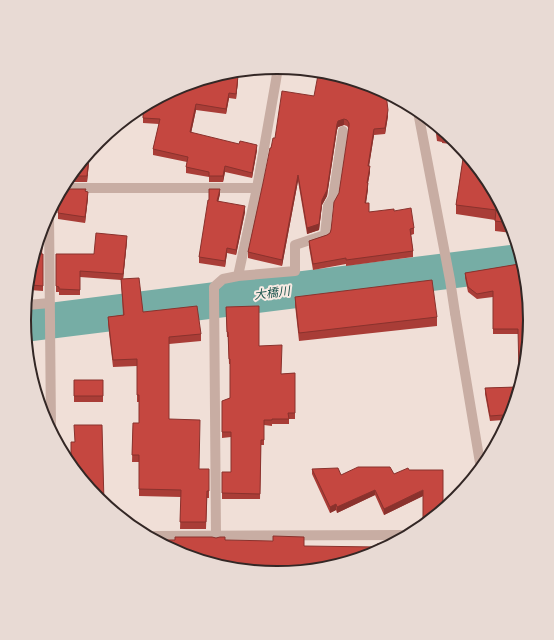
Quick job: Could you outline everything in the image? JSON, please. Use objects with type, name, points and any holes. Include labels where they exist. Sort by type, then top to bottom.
[{"type":"street","points":[[238,276],[257,188],[277,74]]},
{"type":"street","points":[[419,119],[450,280],[479,460]]},
{"type":"street","points":[[216,537],[214,288],[223,279],[238,276],[295,271],[295,245],[325,235],[328,206],[333,198],[343,131]]},
{"type":"street","points":[[69,188],[257,188]]},
{"type":"street","points":[[49,228],[51,416]]},
{"type":"street","points":[[32,305],[50,303]]},
{"type":"street","points":[[159,536],[396,535]]},
{"type":"building","points":[[238,77],[236,94],[229,93],[226,109],[196,104],[190,132],[239,144],[240,141],[257,145],[252,173],[225,166],[223,176],[209,176],[209,172],[186,167],[188,157],[153,149],[160,119],[143,118],[143,113],[168,99],[213,82]]},
{"type":"building","points":[[318,78],[341,82],[387,99],[388,110],[385,128],[374,129],[368,166],[370,166],[365,203],[369,203],[369,212],[394,209],[394,211],[411,208],[414,228],[410,229],[413,251],[346,260],[346,258],[313,264],[309,241],[330,233],[334,202],[339,193],[349,126],[347,120],[344,119],[338,121],[337,124],[327,190],[322,200],[319,224],[307,228],[298,175],[282,260],[248,252],[270,148],[273,138],[275,138],[282,91],[314,96]]},
{"type":"building","points":[[463,159],[482,183],[502,222],[495,221],[496,210],[456,205]]},
{"type":"building","points":[[88,163],[87,176],[77,176]]},
{"type":"building","points":[[69,189],[86,189],[85,191],[88,192],[85,217],[58,213],[58,207]]},
{"type":"building","points":[[209,189],[220,189],[217,201],[245,206],[236,250],[227,248],[225,261],[199,257],[209,200]]},
{"type":"building","points":[[96,233],[127,236],[123,274],[80,271],[80,290],[59,289],[59,287],[56,286],[56,254],[94,254]]},
{"type":"building","points":[[42,248],[41,254],[43,254],[43,286],[34,285]]},
{"type":"building","points":[[517,264],[521,288],[523,320],[519,364],[518,329],[493,329],[493,291],[477,294],[468,287],[465,273]]},
{"type":"building","points":[[139,278],[143,312],[197,306],[201,334],[169,337],[169,419],[200,420],[199,469],[209,469],[209,491],[207,491],[206,522],[180,522],[181,490],[139,489],[139,455],[132,455],[133,423],[139,423],[137,359],[113,360],[108,317],[124,315],[121,279]]},
{"type":"building","points":[[432,280],[437,317],[299,333],[295,297]]},
{"type":"building","points":[[259,306],[259,346],[282,345],[281,374],[295,373],[295,413],[288,413],[289,419],[264,420],[264,440],[261,440],[260,494],[222,493],[222,472],[231,472],[231,432],[222,432],[222,401],[230,398],[230,359],[226,307]]},
{"type":"building","points":[[74,380],[103,380],[103,396],[74,396]]},
{"type":"building","points":[[514,387],[503,416],[503,415],[490,416],[485,388]]},
{"type":"building","points":[[74,425],[102,425],[104,495],[71,455],[71,442],[75,442]]},
{"type":"building","points":[[358,467],[390,467],[394,474],[408,468],[409,470],[443,470],[443,501],[423,518],[423,490],[384,509],[375,490],[337,507],[336,504],[330,507],[312,469],[338,468],[341,475]]},
{"type":"building","points":[[273,536],[304,537],[304,546],[371,547],[341,558],[309,564],[277,566],[245,564],[213,558],[166,540],[175,540],[175,537],[225,537],[225,540],[273,541]]},
{"type":"waterway","name":"大橋川","points":[[31,323],[516,262]]}]
